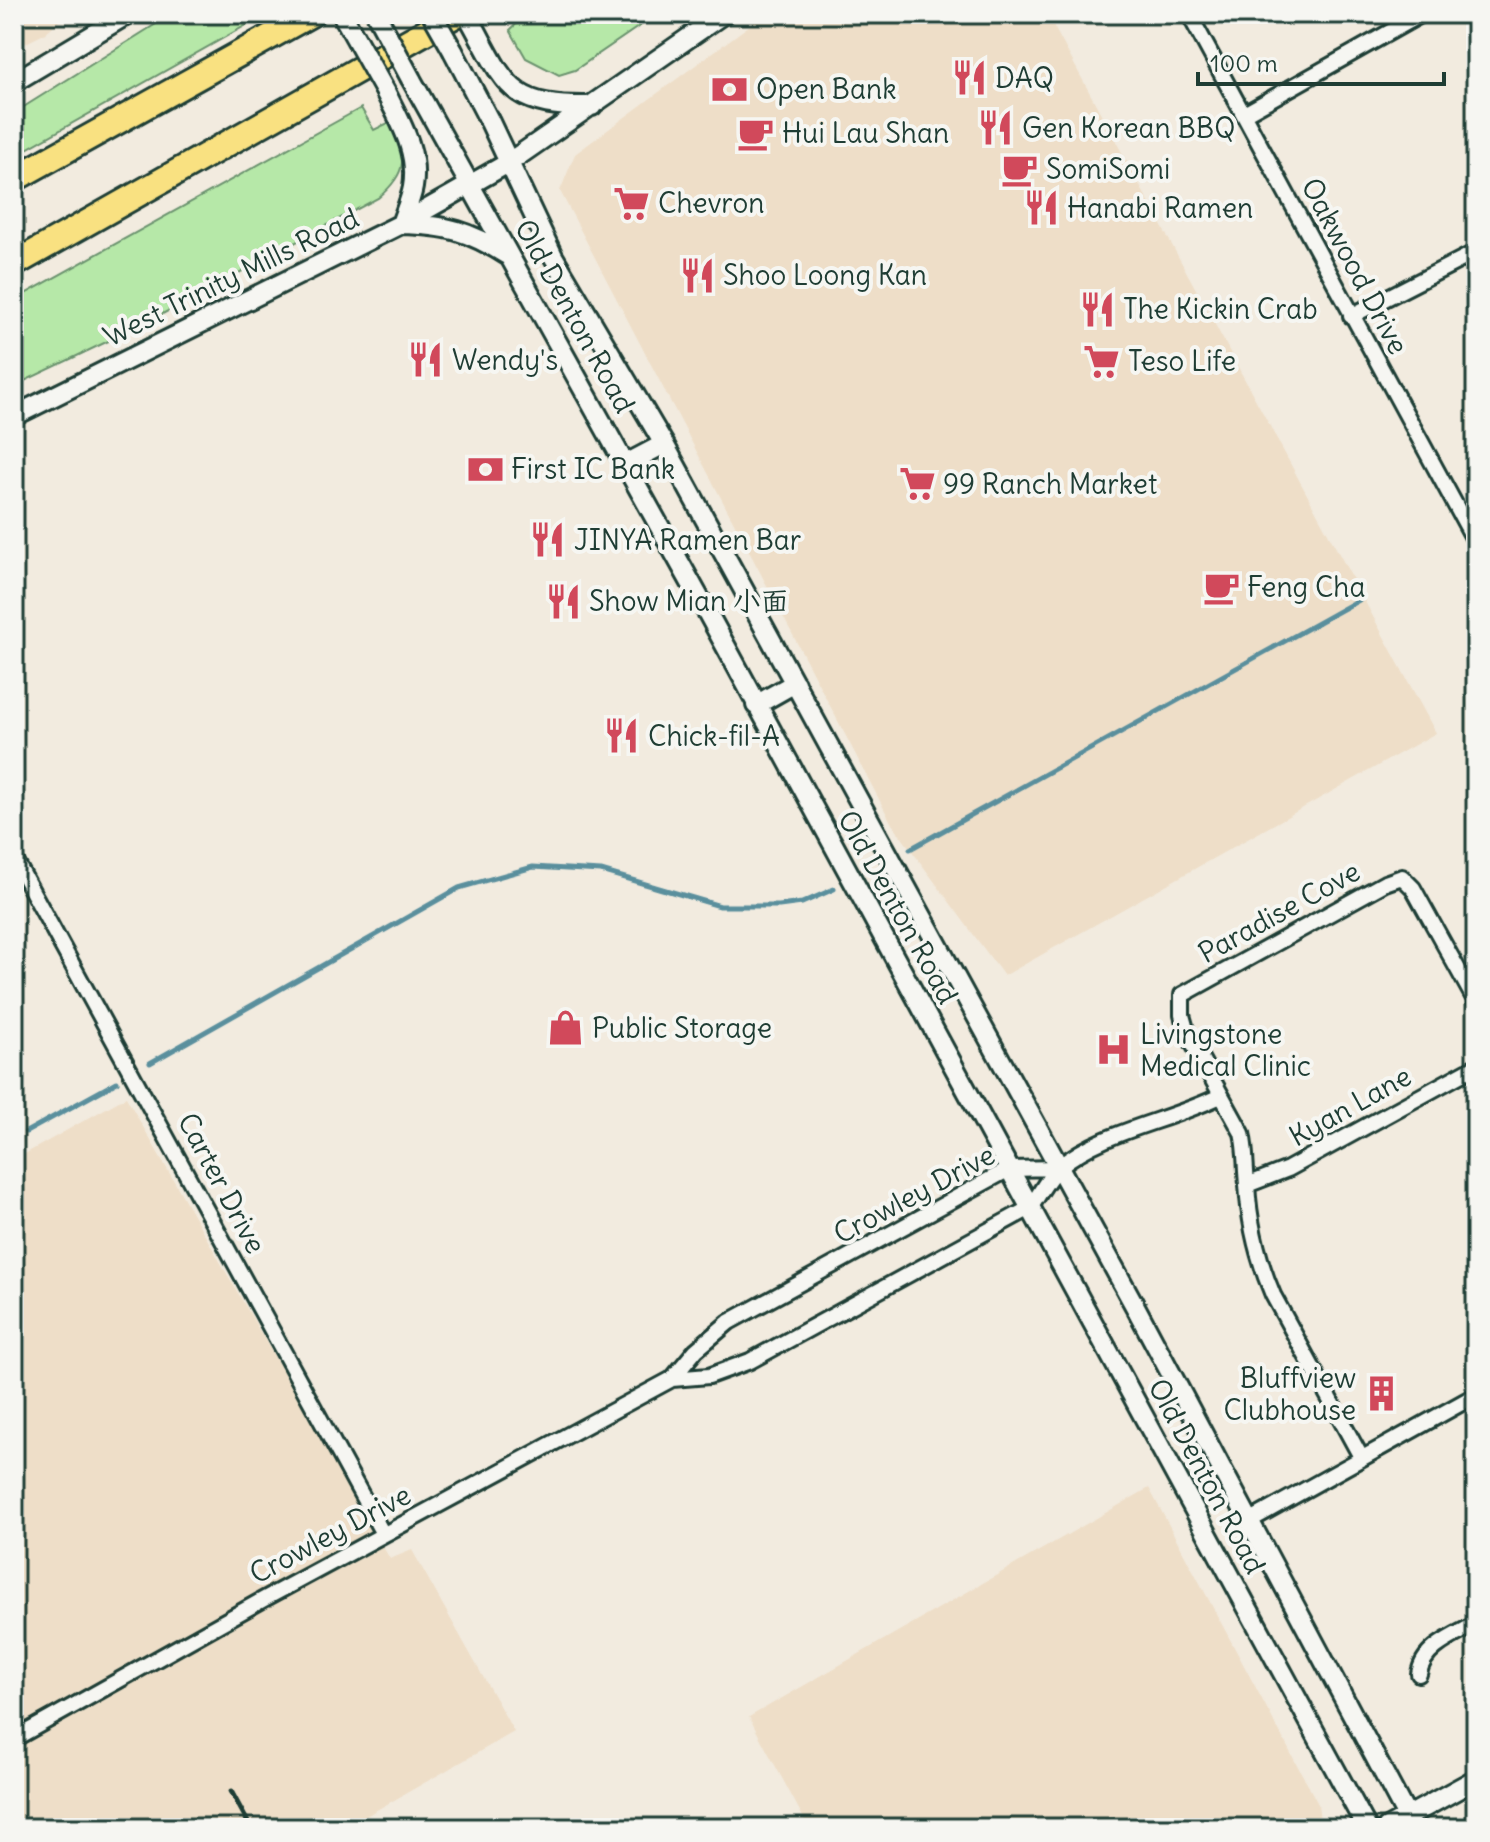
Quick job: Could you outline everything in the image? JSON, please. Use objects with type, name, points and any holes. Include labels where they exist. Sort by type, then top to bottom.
[{"type":"highway","points":[[14,179],[311,14]]},
{"type":"highway","points":[[14,264],[457,14]]},
{"type":"main road","points":[[14,82],[128,14]]},
{"type":"main road","points":[[342,14],[409,138],[413,187],[401,224],[433,224],[459,230],[478,237],[508,256]]},
{"type":"main road","name":"Old Denton Road","points":[[376,14],[626,464],[1367,1828]]},
{"type":"main road","name":"Old Denton Road","points":[[432,14],[553,256],[664,444],[795,683],[1136,1308],[1410,1822]]},
{"type":"main road","points":[[467,14],[506,82],[524,98],[557,106],[592,106]]},
{"type":"main road","name":"West Trinity Mills Road","points":[[14,416],[401,224],[508,163],[723,14]]},
{"type":"main road","points":[[626,464],[664,444]]},
{"type":"main road","points":[[756,705],[795,683]]},
{"type":"main road","points":[[1387,1828],[1410,1822],[1476,1779]]},
{"type":"street","name":"Oakwood Drive","points":[[1189,14],[1351,316],[1470,518],[1476,543]]},
{"type":"street","points":[[1244,114],[1422,14]]},
{"type":"street","points":[[1351,316],[1476,252]]},
{"type":"street","name":"Carter Drive","points":[[14,858],[383,1534]]},
{"type":"street","name":"Paradise Cove","points":[[1220,1096],[1187,1033],[1182,1015],[1182,995],[1385,883],[1402,877],[1413,888],[1476,1002]]},
{"type":"street","name":"Kyan Lane","points":[[1247,1185],[1288,1169],[1476,1066]]},
{"type":"street","points":[[1058,1168],[1096,1145],[1220,1096],[1242,1133],[1257,1254],[1273,1295],[1361,1457]]},
{"type":"street","name":"Crowley Drive","points":[[14,1739],[383,1534],[672,1379],[696,1350],[729,1322],[1009,1169],[1058,1168]]},
{"type":"street","name":"Crowley Drive","points":[[672,1379],[709,1376],[750,1361],[1030,1208],[1058,1168]]},
{"type":"street","points":[[1249,1521],[1476,1395]]},
{"type":"street","points":[[1419,1674],[1420,1664],[1429,1652],[1476,1624]]},
{"type":"shaded area","points":[[14,14],[67,14],[44,34],[14,49]]},
{"type":"shaded area","points":[[765,14],[1047,14],[1436,733],[1004,976],[892,824],[560,191],[575,154]]},
{"type":"shaded area","points":[[126,1097],[390,1559],[412,1550],[514,1732],[345,1828],[14,1828],[14,1160]]},
{"type":"shaded area","points":[[1149,1488],[1318,1804],[1321,1828],[809,1828],[749,1717]]},
{"type":"green space","points":[[172,14],[266,14],[14,156],[14,113]]},
{"type":"green space","points":[[527,14],[657,14],[575,70],[559,75],[526,58],[510,30]]},
{"type":"green space","points":[[361,108],[374,130],[390,122],[402,154],[400,171],[378,198],[140,326],[14,386],[14,300]]},
{"type":"waterway","points":[[910,849],[1359,600]]},
{"type":"waterway","points":[[150,1063],[459,888],[533,867],[601,871],[720,906],[802,903],[834,889]]},
{"type":"waterway","points":[[26,1132],[117,1082]]},
{"type":"railway","points":[[231,1791],[251,1828]]},
{"type":"place","name":"DAQ","points":[[969,78]]},
{"type":"place","name":"Open Bank","points":[[730,89]]},
{"type":"place","name":"Gen Korean BBQ","points":[[996,128]]},
{"type":"place","name":"Hui Lau Shan","points":[[756,133]]},
{"type":"place","name":"SomiSomi","points":[[1020,169]]},
{"type":"place","name":"Chevron","points":[[632,203]]},
{"type":"place","name":"Hanabi Ramen","points":[[1041,208]]},
{"type":"place","name":"Shoo Loong Kan","points":[[697,275]]},
{"type":"place","name":"The Kickin Crab","points":[[1097,309]]},
{"type":"place","name":"Wendy's","points":[[426,360]]},
{"type":"place","name":"Teso Life","points":[[1102,361]]},
{"type":"place","name":"First IC Bank","points":[[485,469]]},
{"type":"place","name":"99 Ranch Market","points":[[917,484]]},
{"type":"place","name":"JINYA Ramen Bar","points":[[548,540]]},
{"type":"place","name":"Feng Cha","points":[[1221,587]]},
{"type":"place","name":"Show Mian 小面","points":[[563,601]]},
{"type":"place","name":"Chick-fil-A","points":[[622,736]]},
{"type":"place","name":"Public Storage","points":[[566,1028]]},
{"type":"place","name":"Livingstone Medical Clinic","points":[[1114,1050]]},
{"type":"place","name":"Bluffview Clubhouse","points":[[1382,1394]]}]
